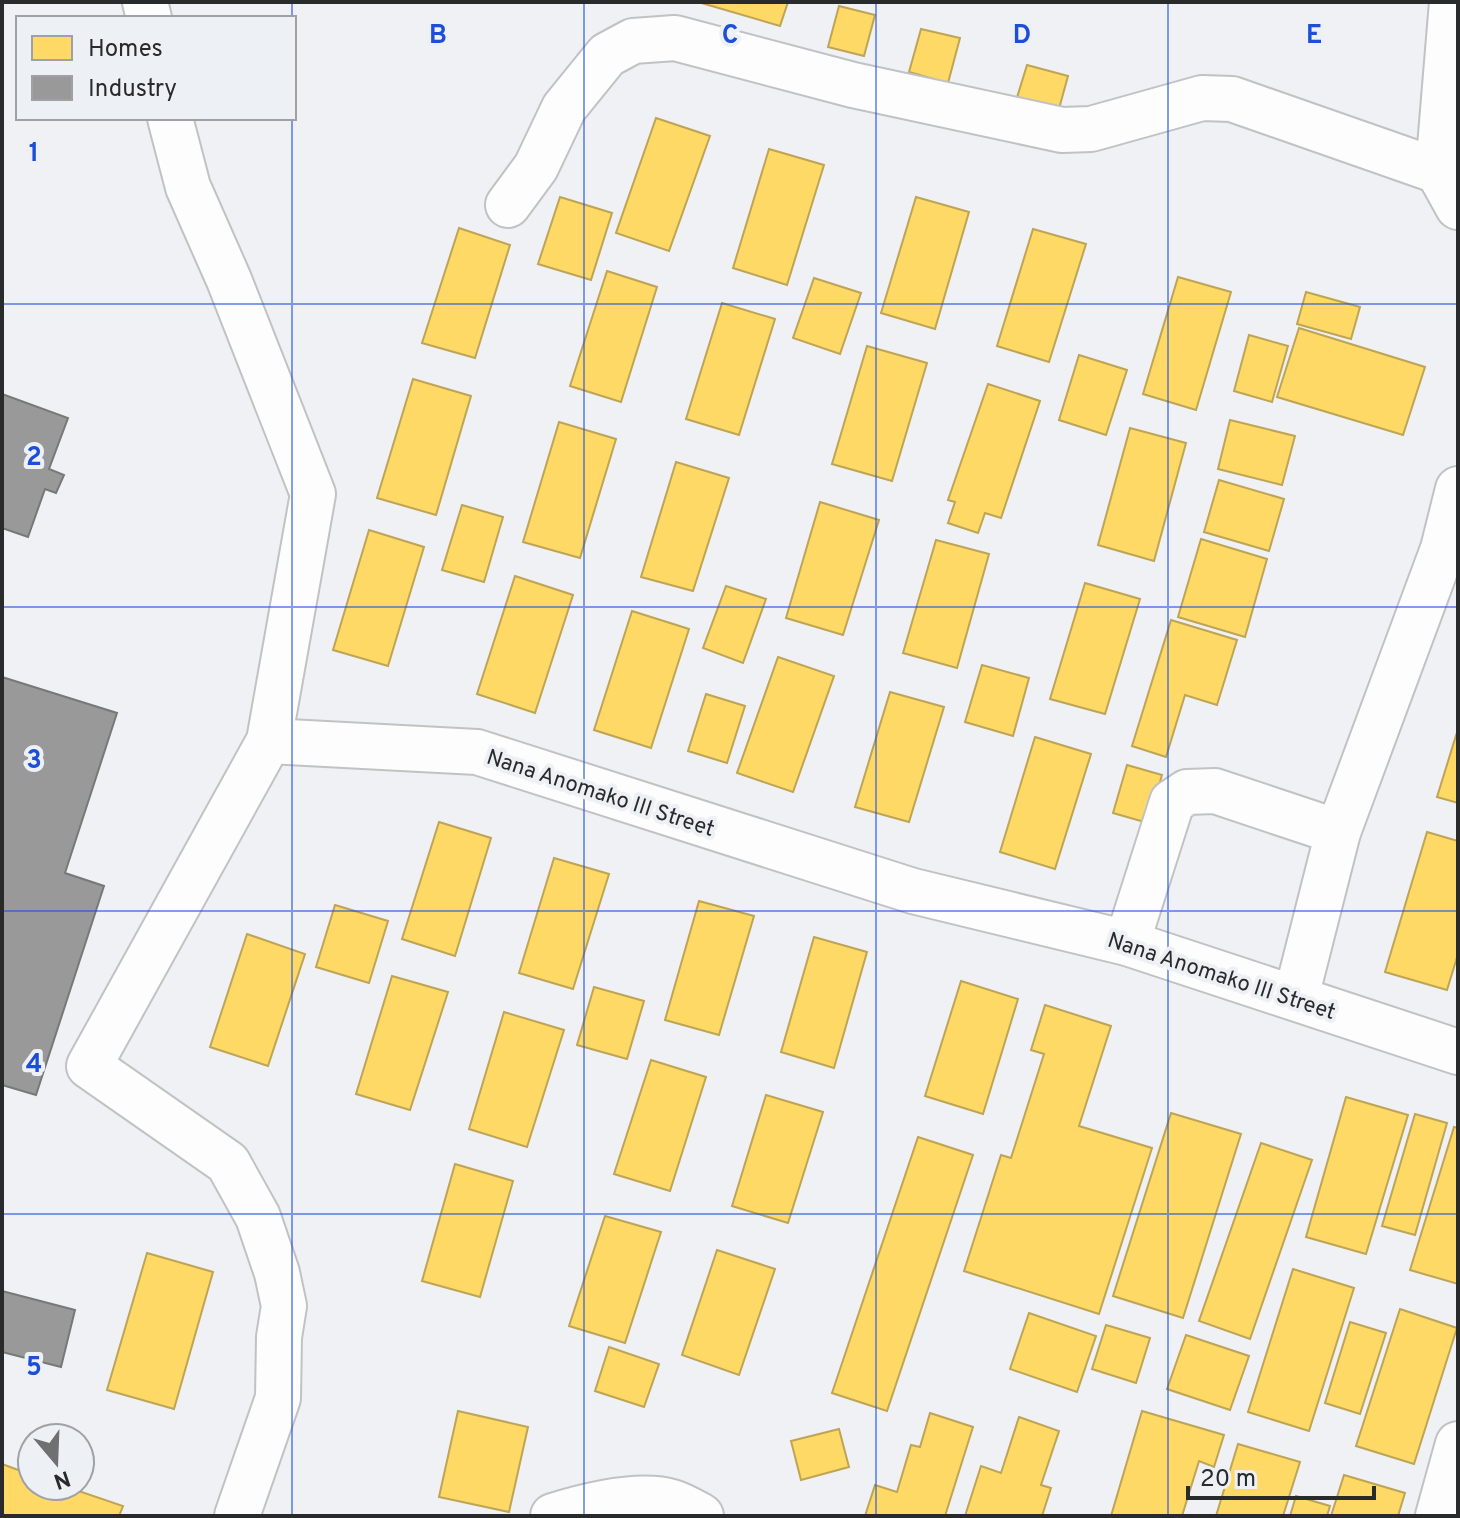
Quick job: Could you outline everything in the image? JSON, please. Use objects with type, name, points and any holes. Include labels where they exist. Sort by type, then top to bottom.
[{"type":"street","points":[[508,205],[536,167],[564,108],[607,55],[633,41],[675,38],[853,85],[1062,130],[1091,129],[1202,98],[1232,99],[1448,189],[1452,2]]},
{"type":"street","points":[[171,120],[188,187],[229,280],[313,494],[269,741],[89,1066],[228,1163],[258,1217],[277,1273],[284,1306],[279,1337],[278,1398],[237,1516]]},
{"type":"street","points":[[1296,997],[1338,832],[1443,549],[1458,489]]},
{"type":"street","name":"Nana Anomako III Street","points":[[269,741],[477,752],[913,891],[1127,943],[1458,1052]]},
{"type":"street","points":[[1127,943],[1172,802],[1187,792],[1215,791],[1338,832]]},
{"type":"street","points":[[1438,1516],[1458,1444]]},
{"type":"street","points":[[553,1516],[643,1499],[672,1502],[701,1516]]},
{"type":"building: Homes","points":[[698,2],[788,2],[780,26]]},
{"type":"building: Homes","points":[[839,6],[875,15],[864,56],[828,47]]},
{"type":"building: Homes","points":[[921,29],[960,38],[948,83],[909,72]]},
{"type":"building: Homes","points":[[1027,65],[1068,76],[1057,116],[1015,104]]},
{"type":"building: Homes","points":[[656,118],[710,136],[669,251],[616,233]]},
{"type":"building: Homes","points":[[769,149],[824,165],[787,285],[733,268]]},
{"type":"building: Homes","points":[[560,197],[612,213],[591,280],[538,264]]},
{"type":"building: Homes","points":[[916,197],[969,212],[935,329],[881,313]]},
{"type":"building: Homes","points":[[459,228],[510,245],[475,358],[422,343]]},
{"type":"building: Homes","points":[[1033,229],[1086,244],[1049,362],[997,346]]},
{"type":"building: Homes","points":[[607,271],[657,287],[621,402],[570,386]]},
{"type":"building: Homes","points":[[1178,277],[1231,292],[1196,410],[1143,394]]},
{"type":"building: Homes","points":[[814,278],[861,293],[840,354],[793,338]]},
{"type":"building: Homes","points":[[1306,292],[1360,307],[1351,339],[1297,324]]},
{"type":"building: Homes","points":[[722,303],[775,319],[739,435],[686,419]]},
{"type":"building: Homes","points":[[1299,328],[1425,367],[1403,435],[1277,397]]},
{"type":"building: Homes","points":[[1249,335],[1288,346],[1272,402],[1234,391]]},
{"type":"building: Homes","points":[[867,346],[927,363],[892,481],[832,464]]},
{"type":"building: Homes","points":[[1079,355],[1127,370],[1106,435],[1059,420]]},
{"type":"building: Homes","points":[[413,379],[471,396],[436,515],[377,498]]},
{"type":"building: Homes","points":[[988,384],[1040,401],[1001,518],[985,513],[978,533],[948,523],[955,502],[948,500]]},
{"type":"building: Homes","points":[[1230,420],[1295,436],[1282,485],[1218,469]]},
{"type":"building: Homes","points":[[559,422],[616,439],[580,558],[523,542]]},
{"type":"building: Homes","points":[[1130,428],[1186,443],[1154,561],[1098,545]]},
{"type":"building: Homes","points":[[676,462],[729,478],[693,591],[641,577]]},
{"type":"building: Homes","points":[[1219,480],[1284,499],[1269,551],[1204,532]]},
{"type":"building: Homes","points":[[820,502],[879,520],[843,635],[786,618]]},
{"type":"building: Homes","points":[[462,505],[503,517],[484,582],[442,570]]},
{"type":"building: Homes","points":[[369,530],[424,547],[388,666],[333,650]]},
{"type":"building: Homes","points":[[1201,539],[1267,559],[1245,637],[1178,617]]},
{"type":"building: Homes","points":[[936,540],[989,554],[957,668],[903,653]]},
{"type":"building: Homes","points":[[515,576],[573,595],[535,713],[477,694]]},
{"type":"building: Homes","points":[[1085,583],[1140,599],[1105,714],[1050,699]]},
{"type":"building: Homes","points":[[726,586],[766,599],[743,663],[703,648]]},
{"type":"building: Homes","points":[[632,611],[689,629],[651,748],[594,730]]},
{"type":"building: Homes","points":[[1171,620],[1237,640],[1217,705],[1185,695],[1166,757],[1132,746]]},
{"type":"building: Homes","points":[[778,657],[834,676],[793,792],[737,773]]},
{"type":"building: Homes","points":[[982,665],[1029,678],[1013,736],[965,722]]},
{"type":"building: Homes","points":[[890,692],[944,707],[909,822],[855,807]]},
{"type":"building: Homes","points":[[706,694],[745,706],[727,763],[688,751]]},
{"type":"building: Homes","points":[[1458,729],[1458,803],[1437,797]]},
{"type":"building: Homes","points":[[1035,737],[1091,754],[1055,869],[1000,852]]},
{"type":"building: Homes","points":[[1127,765],[1162,775],[1148,823],[1113,813]]},
{"type":"building: Homes","points":[[439,822],[491,838],[455,956],[402,939]]},
{"type":"building: Homes","points":[[1427,832],[1458,841],[1458,954],[1447,990],[1385,972]]},
{"type":"building: Homes","points":[[554,858],[609,874],[573,989],[519,973]]},
{"type":"building: Homes","points":[[699,901],[754,916],[719,1035],[665,1020]]},
{"type":"building: Homes","points":[[335,905],[388,921],[369,983],[316,967]]},
{"type":"building: Homes","points":[[247,934],[305,954],[268,1066],[210,1047]]},
{"type":"building: Homes","points":[[814,937],[867,952],[834,1068],[781,1052]]},
{"type":"building: Homes","points":[[392,976],[448,992],[410,1110],[356,1094]]},
{"type":"building: Homes","points":[[961,981],[1018,999],[983,1114],[925,1096]]},
{"type":"building: Homes","points":[[594,987],[644,1001],[627,1059],[577,1045]]},
{"type":"building: Homes","points":[[1045,1005],[1111,1026],[1079,1126],[1152,1148],[1099,1314],[964,1271],[1001,1155],[1011,1158],[1044,1054],[1031,1050]]},
{"type":"building: Homes","points":[[504,1012],[564,1030],[527,1147],[469,1129]]},
{"type":"building: Homes","points":[[651,1060],[706,1077],[670,1191],[614,1174]]},
{"type":"building: Homes","points":[[766,1095],[823,1112],[788,1223],[732,1206]]},
{"type":"building: Homes","points":[[1346,1097],[1408,1115],[1366,1254],[1306,1237]]},
{"type":"building: Homes","points":[[1171,1113],[1241,1134],[1183,1318],[1113,1296]]},
{"type":"building: Homes","points":[[1415,1114],[1447,1123],[1415,1235],[1382,1226]]},
{"type":"building: Homes","points":[[1454,1127],[1458,1128],[1458,1284],[1410,1270]]},
{"type":"building: Homes","points":[[918,1137],[973,1155],[887,1411],[832,1393]]},
{"type":"building: Homes","points":[[1261,1143],[1312,1160],[1250,1339],[1199,1321]]},
{"type":"building: Homes","points":[[455,1164],[513,1181],[480,1297],[422,1281]]},
{"type":"building: Homes","points":[[605,1216],[661,1232],[625,1343],[569,1326]]},
{"type":"building: Homes","points":[[717,1250],[775,1269],[739,1375],[682,1355]]},
{"type":"building: Homes","points":[[147,1253],[213,1272],[174,1409],[107,1390]]},
{"type":"building: Homes","points":[[1293,1269],[1354,1288],[1309,1431],[1248,1412]]},
{"type":"building: Homes","points":[[1400,1309],[1457,1328],[1414,1464],[1356,1446]]},
{"type":"building: Homes","points":[[1029,1313],[1096,1336],[1077,1392],[1010,1369]]},
{"type":"building: Homes","points":[[1350,1322],[1386,1333],[1360,1414],[1325,1403]]},
{"type":"building: Homes","points":[[1106,1325],[1150,1338],[1136,1383],[1092,1369]]},
{"type":"building: Homes","points":[[1186,1335],[1249,1356],[1230,1410],[1167,1389]]},
{"type":"building: Homes","points":[[609,1347],[659,1364],[644,1407],[595,1391]]},
{"type":"building: Homes","points":[[458,1411],[528,1427],[509,1512],[439,1497]]},
{"type":"building: Homes","points":[[1142,1411],[1224,1435],[1214,1467],[1199,1461],[1182,1516],[1111,1516]]},
{"type":"building: Homes","points":[[930,1413],[973,1427],[945,1516],[865,1516],[875,1485],[897,1492],[911,1445],[920,1447]]},
{"type":"building: Homes","points":[[1019,1417],[1059,1431],[1041,1485],[1051,1488],[1042,1516],[965,1516],[981,1466],[1001,1473]]},
{"type":"building: Homes","points":[[839,1429],[849,1467],[801,1480],[791,1441]]},
{"type":"building: Homes","points":[[1238,1444],[1300,1462],[1283,1516],[1216,1516]]},
{"type":"building: Homes","points":[[2,1464],[16,1469],[16,1502],[96,1502],[96,1497],[123,1506],[119,1516],[2,1516]]},
{"type":"building: Homes","points":[[1344,1475],[1405,1493],[1398,1516],[1331,1516]]},
{"type":"building: Homes","points":[[1296,1496],[1330,1506],[1327,1516],[1290,1516]]},
{"type":"building: Industry","points":[[2,394],[68,418],[49,469],[64,475],[56,493],[45,489],[28,537],[2,528]]},
{"type":"building: Industry","points":[[2,677],[117,713],[65,873],[104,886],[36,1095],[2,1085]]},
{"type":"building: Industry","points":[[2,1291],[75,1310],[61,1367],[2,1352]]}]
